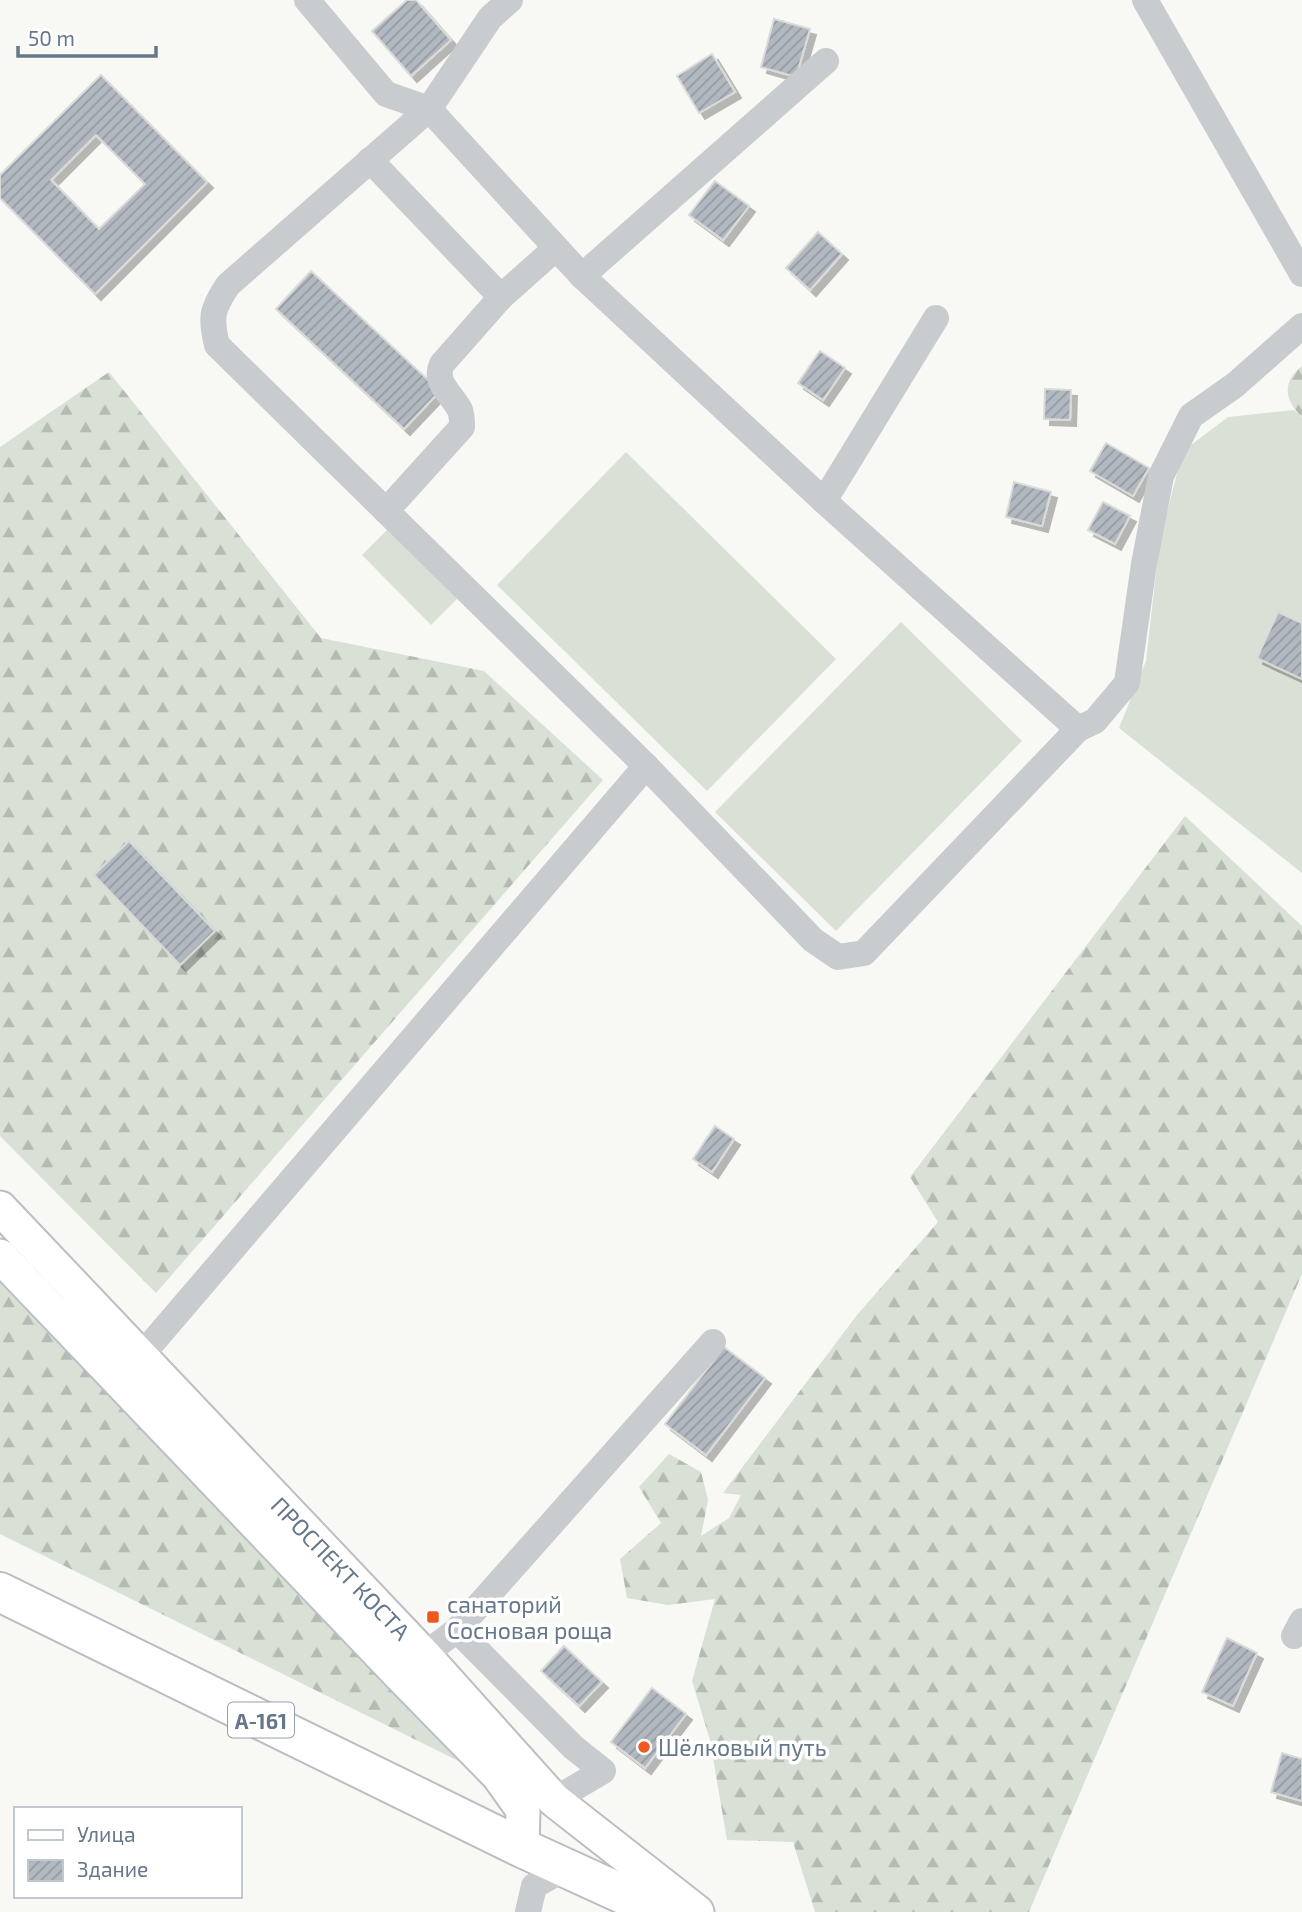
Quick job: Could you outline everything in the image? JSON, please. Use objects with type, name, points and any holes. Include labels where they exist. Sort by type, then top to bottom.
[{"type":"highway","name":"А-161","points":[[0,1592],[522,1848],[662,1912]]},
{"type":"main road","name":"ПРОСПЕКТ КОСТА","points":[[0,1208],[140,1357],[413,1666],[523,1810],[522,1848]]},
{"type":"main road","name":"ПРОСПЕКТ КОСТА","points":[[0,1256],[413,1666],[554,1800],[697,1912]]},
{"type":"main road","points":[[554,1800],[566,1847],[566,1868]]},
{"type":"street","points":[[307,0],[386,94],[429,109],[582,276],[824,501],[1078,729]]},
{"type":"street","points":[[1145,0],[1302,274]]},
{"type":"street","points":[[493,6],[429,109],[228,285],[215,305],[212,327],[217,345],[646,766],[813,940],[838,957],[864,953],[1078,729],[1095,721],[1127,683],[1160,476],[1191,416],[1235,385],[1302,326]]},
{"type":"street","points":[[582,276],[826,61]]},
{"type":"street","points":[[370,160],[500,297]]},
{"type":"street","points":[[386,511],[462,427],[461,412],[442,386],[439,371],[442,364],[500,297],[556,248]]},
{"type":"street","points":[[824,501],[936,318]]},
{"type":"street","points":[[140,1357],[646,766]]},
{"type":"street","points":[[413,1666],[457,1630],[713,1342]]},
{"type":"street","points":[[457,1630],[573,1747],[609,1776],[554,1800]]},
{"type":"street","points":[[528,1912],[534,1886],[566,1868]]},
{"type":"green space","points":[[1302,366],[1302,417],[1292,405],[1288,385]]},
{"type":"green space","points":[[109,372],[321,638],[484,671],[603,780],[156,1293],[0,1136],[0,447]]},
{"type":"green space","points":[[1294,410],[1302,417],[1302,873],[1119,728],[1146,661],[1160,538],[1183,451],[1228,417]]},
{"type":"green space","points":[[626,452],[836,659],[707,791],[497,585]]},
{"type":"green space","points":[[392,525],[461,595],[431,625],[362,555]]},
{"type":"green space","points":[[901,622],[1022,741],[836,931],[715,812]]},
{"type":"green space","points":[[1185,816],[1302,926],[1302,1274],[1029,1912],[815,1912],[793,1842],[727,1840],[710,1740],[692,1681],[715,1599],[668,1605],[627,1598],[620,1559],[661,1523],[639,1487],[669,1454],[701,1472],[708,1500],[701,1536],[729,1518],[741,1495],[723,1493],[857,1315],[938,1222],[910,1177]]},
{"type":"green space","points":[[0,1267],[501,1782],[0,1534]]},
{"type":"building","points":[[407,0],[416,0],[451,40],[411,76],[372,31]]},
{"type":"building","points":[[774,19],[810,29],[796,77],[761,67]]},
{"type":"building","points":[[712,54],[735,92],[699,113],[677,76]]},
{"type":"building","points":[[101,75],[207,182],[95,294],[0,198],[0,175]],"holes":[[[96,135],[145,184],[99,229],[51,180]]]},
{"type":"building","points":[[715,181],[749,206],[723,240],[689,215]]},
{"type":"building","points":[[818,232],[842,254],[810,290],[786,268]]},
{"type":"building","points":[[311,271],[440,391],[404,429],[276,309]]},
{"type":"building","points":[[820,351],[845,368],[823,400],[798,383]]},
{"type":"building","points":[[1045,389],[1071,390],[1070,420],[1044,419]]},
{"type":"building","points":[[1106,443],[1149,468],[1133,496],[1090,471]]},
{"type":"building","points":[[1014,482],[1051,492],[1042,526],[1006,517]]},
{"type":"building","points":[[1103,502],[1130,516],[1115,544],[1088,530]]},
{"type":"building","points":[[1278,612],[1302,623],[1302,679],[1257,658]]},
{"type":"building","points":[[129,841],[215,931],[180,965],[94,875]]},
{"type":"building","points":[[715,1126],[734,1139],[712,1172],[693,1159]]},
{"type":"building","points":[[724,1347],[765,1378],[706,1455],[665,1424]]},
{"type":"building","points":[[1227,1638],[1257,1653],[1233,1706],[1202,1692]]},
{"type":"building","points":[[564,1646],[602,1682],[579,1706],[541,1671]]},
{"type":"building","points":[[652,1688],[686,1714],[645,1768],[611,1742]]},
{"type":"building","points":[[1282,1753],[1302,1759],[1302,1801],[1271,1792]]},
{"type":"place","name":"санаторий Сосновая роща","points":[[433,1617]]},
{"type":"place","name":"Шёлковый путь","points":[[644,1747]]}]
